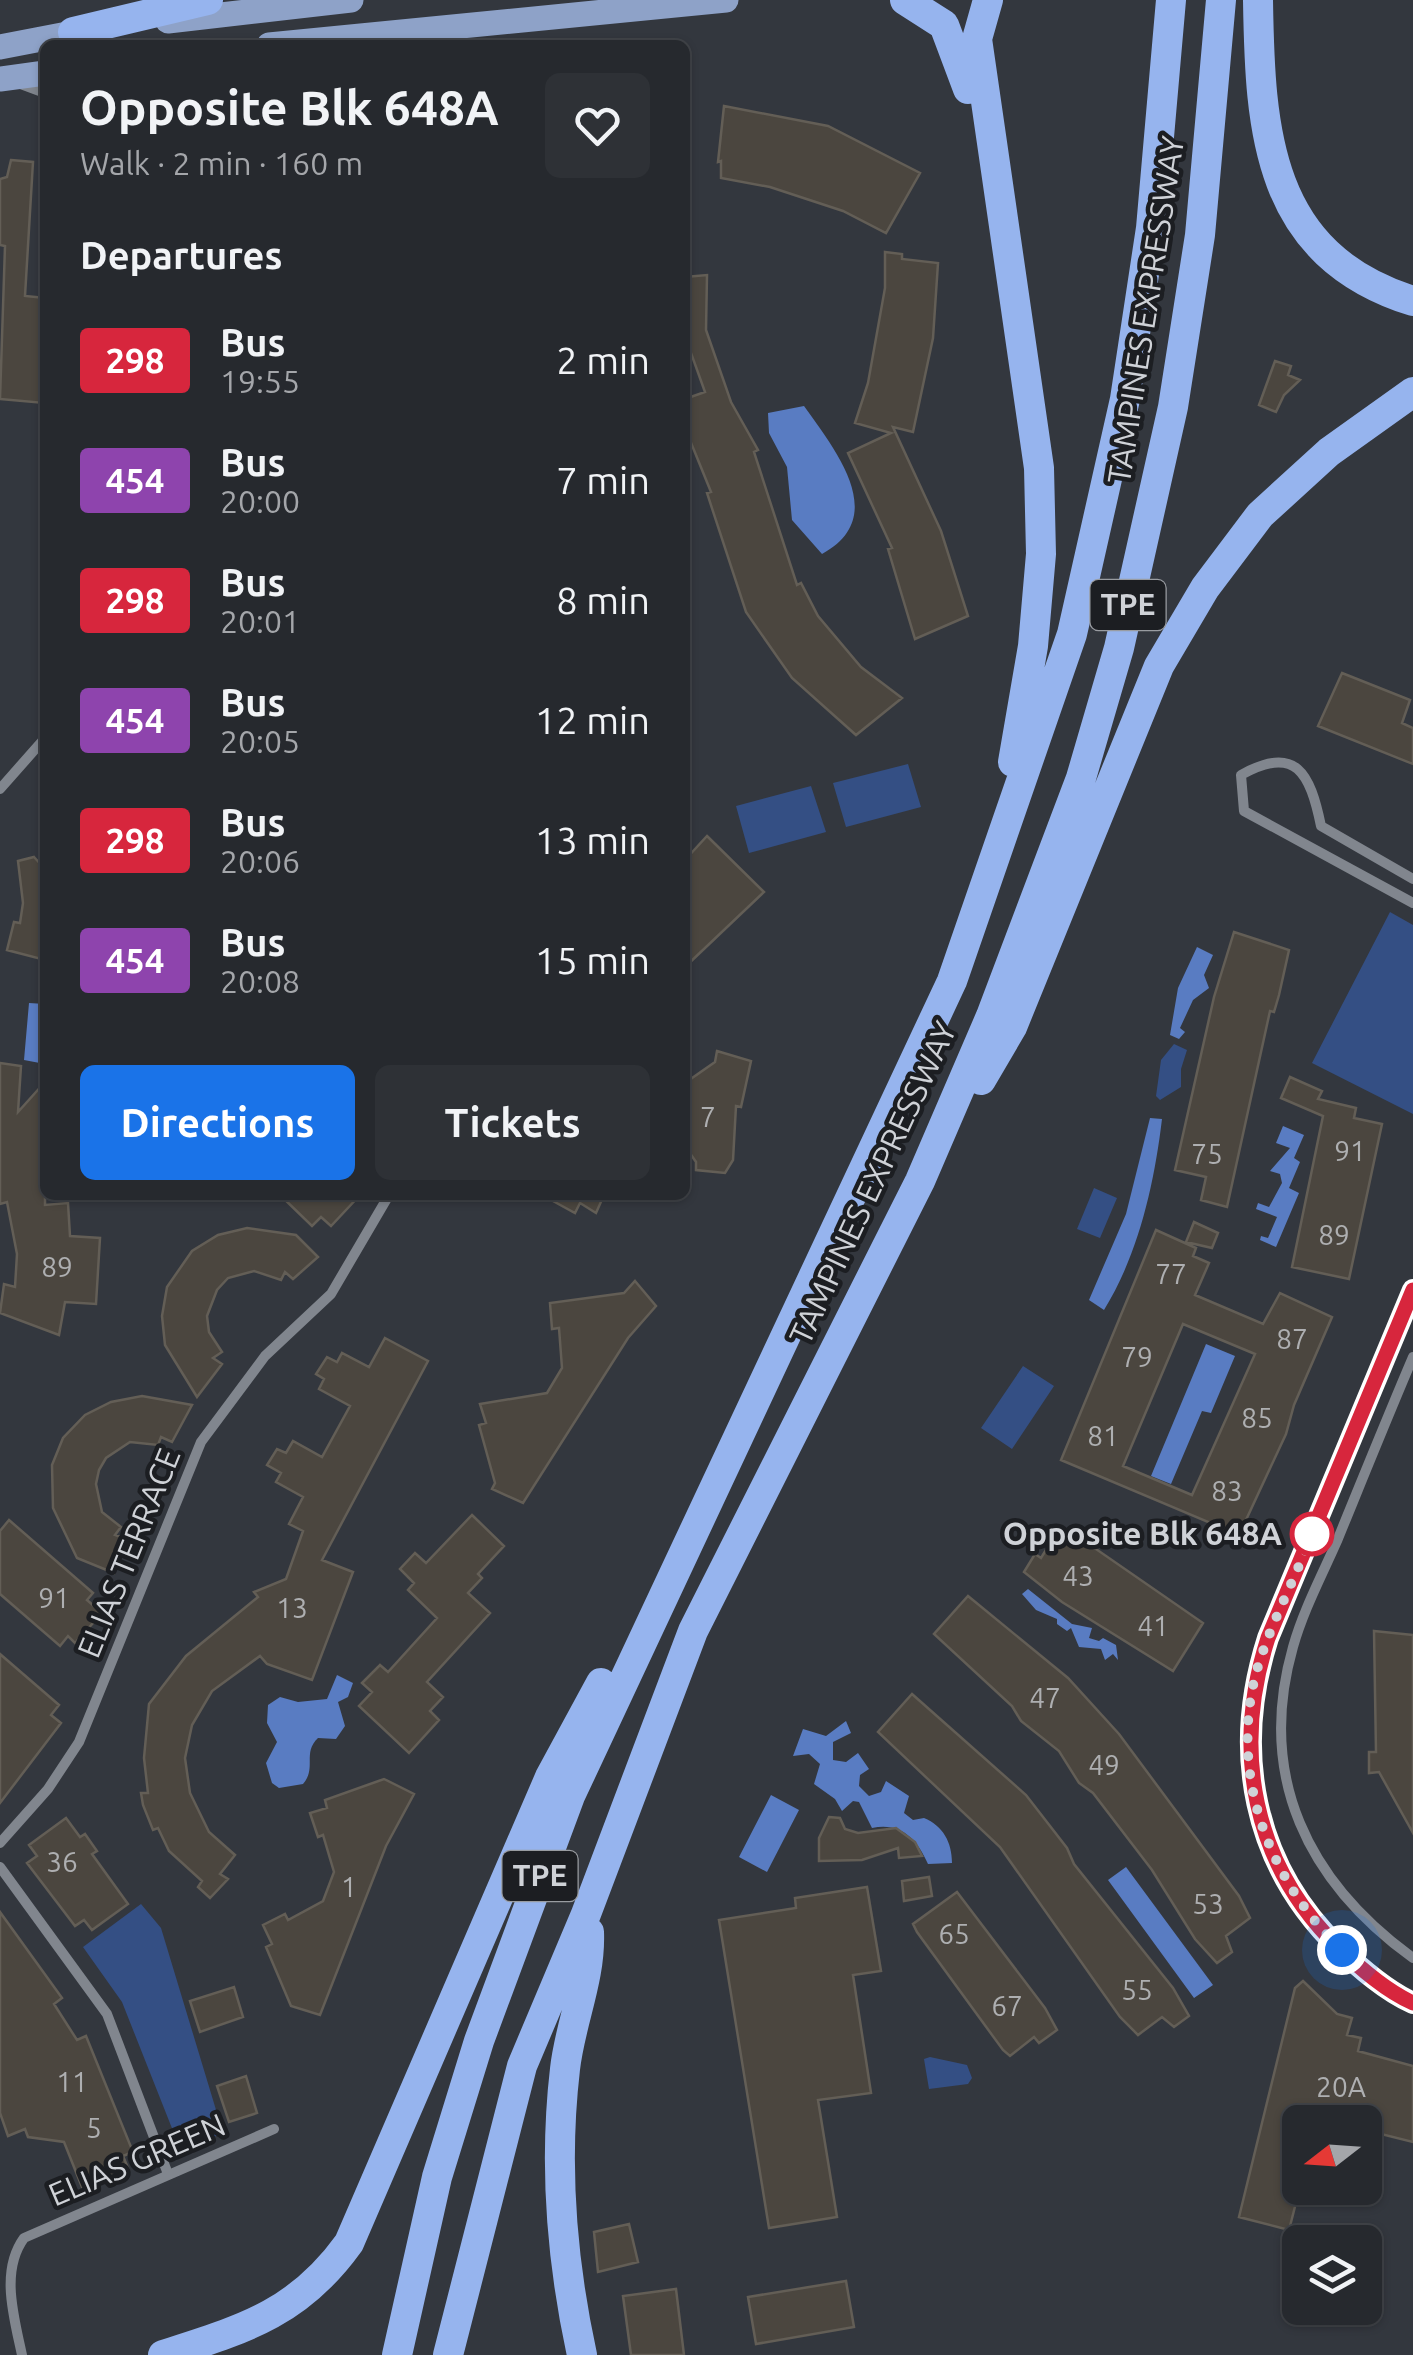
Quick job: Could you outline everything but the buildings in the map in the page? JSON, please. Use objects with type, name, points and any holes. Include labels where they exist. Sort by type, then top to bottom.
[{"type":"highway","points":[[73,32],[208,0]]},
{"type":"highway","points":[[906,0],[944,25],[992,153]]},
{"type":"highway","points":[[988,0],[977,39],[1040,485],[1041,554],[1033,646],[1004,796],[1008,823]]},
{"type":"highway","name":"TAMPINES EXPRESSWAY","points":[[398,2355],[437,2177],[486,2022],[570,1796],[742,1419],[952,981],[1072,634],[1125,399],[1151,228],[1170,0]]},
{"type":"highway","name":"TAMPINES EXPRESSWAY","points":[[448,2355],[522,2066],[586,1914],[693,1631],[920,1181],[990,1016],[1082,778],[1119,648],[1173,408],[1200,235],[1221,0]]},
{"type":"highway","points":[[1258,0],[1260,101],[1269,150],[1291,204],[1311,239],[1344,269],[1383,292],[1413,301]]},
{"type":"highway","points":[[920,1181],[1012,1026],[1159,666],[1204,588],[1260,515],[1330,452],[1413,392]]},
{"type":"highway","points":[[163,2355],[231,2333],[284,2309],[323,2280],[349,2243],[550,1777],[742,1419]]},
{"type":"highway","points":[[582,2355],[568,2290],[562,2140],[565,2068],[589,1944],[586,1914]]},
{"type":"main road","points":[[0,46],[73,32],[351,0]]},
{"type":"main road","points":[[320,40],[726,0]]},
{"type":"main road","points":[[2,79],[40,74]]},
{"type":"street","points":[[2,79],[40,92]]},
{"type":"street","points":[[0,789],[40,744]]},
{"type":"street","points":[[1413,879],[1322,826],[1308,779],[1284,760],[1269,759],[1242,775],[1244,811],[1413,903]]},
{"type":"street","points":[[1353,871],[1362,850]]},
{"type":"street","name":"ELIAS TERRACE","points":[[0,1843],[48,1789],[79,1742],[200,1442],[266,1356],[332,1294],[386,1200]]},
{"type":"street","points":[[1413,1290],[1268,1638],[1254,1680],[1249,1731],[1252,1792],[1265,1839],[1288,1885],[1324,1934],[1359,1967],[1413,2003]]},
{"type":"street","points":[[1413,1358],[1292,1648],[1281,1728],[1286,1779],[1298,1827],[1318,1864],[1374,1930],[1413,1958]]},
{"type":"street","points":[[0,1867],[107,2014],[168,2174]]},
{"type":"street","name":"ELIAS GREEN","points":[[22,2355],[7,2278],[14,2250],[24,2238],[274,2129]]},
{"type":"shaded area","points":[[804,406],[842,463],[855,503],[852,522],[842,539],[822,554],[792,520],[787,467],[769,433],[768,413]]},
{"type":"shaded area","points":[[908,764],[921,807],[846,827],[833,783]]},
{"type":"shaded area","points":[[811,786],[826,832],[749,853],[736,806]]},
{"type":"shaded area","points":[[1390,912],[1413,925],[1413,1114],[1312,1063]]},
{"type":"shaded area","points":[[1197,947],[1213,955],[1204,975],[1209,988],[1193,1000],[1180,1028],[1185,1032],[1179,1039],[1170,1035],[1178,988]]},
{"type":"shaded area","points":[[29,1003],[40,1004],[40,1063],[24,1060]]},
{"type":"shaded area","points":[[1174,1044],[1187,1050],[1181,1087],[1160,1100],[1156,1096],[1161,1060]]},
{"type":"shaded area","points":[[1150,1118],[1162,1119],[1149,1194],[1135,1243],[1104,1310],[1089,1300],[1126,1214]]},
{"type":"shaded area","points":[[1283,1126],[1304,1135],[1294,1158],[1300,1162],[1289,1188],[1299,1193],[1276,1247],[1260,1240],[1261,1236],[1268,1238],[1277,1217],[1256,1209],[1258,1203],[1269,1207],[1282,1183],[1280,1174],[1270,1171],[1290,1148],[1276,1143]]},
{"type":"shaded area","points":[[1094,1188],[1117,1198],[1100,1238],[1077,1229]]},
{"type":"shaded area","points":[[1206,1344],[1235,1356],[1211,1413],[1202,1411],[1171,1484],[1151,1476]]},
{"type":"shaded area","points":[[1023,1366],[1054,1386],[1012,1449],[981,1428]]},
{"type":"shaded area","points":[[1028,1589],[1072,1624],[1092,1628],[1089,1638],[1103,1638],[1116,1645],[1118,1660],[1113,1654],[1105,1660],[1101,1649],[1079,1647],[1071,1628],[1067,1631],[1057,1624],[1057,1619],[1036,1610],[1022,1594]]},
{"type":"shaded area","points":[[337,1675],[353,1683],[348,1697],[338,1702],[345,1726],[336,1739],[318,1738],[313,1744],[303,1784],[279,1788],[272,1783],[266,1763],[277,1742],[267,1723],[268,1705],[280,1697],[298,1702],[327,1699]]},
{"type":"shaded area","points":[[846,1721],[851,1733],[833,1742],[833,1760],[846,1762],[858,1753],[869,1769],[860,1775],[859,1786],[869,1796],[881,1792],[886,1781],[909,1796],[904,1813],[913,1820],[931,1821],[941,1830],[952,1863],[928,1864],[907,1834],[891,1828],[872,1828],[859,1802],[853,1801],[842,1811],[835,1799],[814,1784],[820,1764],[809,1754],[793,1756],[803,1729],[826,1736]]},
{"type":"shaded area","points":[[771,1795],[799,1810],[767,1872],[739,1857]]},
{"type":"shaded area","points":[[1126,1867],[1213,1985],[1194,1998],[1108,1880]]},
{"type":"shaded area","points":[[141,1904],[161,1928],[223,2133],[181,2151],[122,2002],[83,1947]]},
{"type":"shaded area","points":[[924,2059],[967,2065],[972,2078],[968,2084],[929,2089]]},
{"type":"bus line","name":"298","points":[[1413,1290],[1268,1638],[1254,1680],[1249,1731],[1252,1792],[1265,1839],[1288,1885],[1324,1934],[1359,1967],[1413,2003]]},
{"type":"place","name":"Opposite Blk 648A","points":[[1312,1534]]},
{"type":"route","points":[[1312,1534],[1254,1680],[1249,1731],[1252,1792],[1265,1839],[1288,1885],[1324,1934],[1342,1950]]}]
